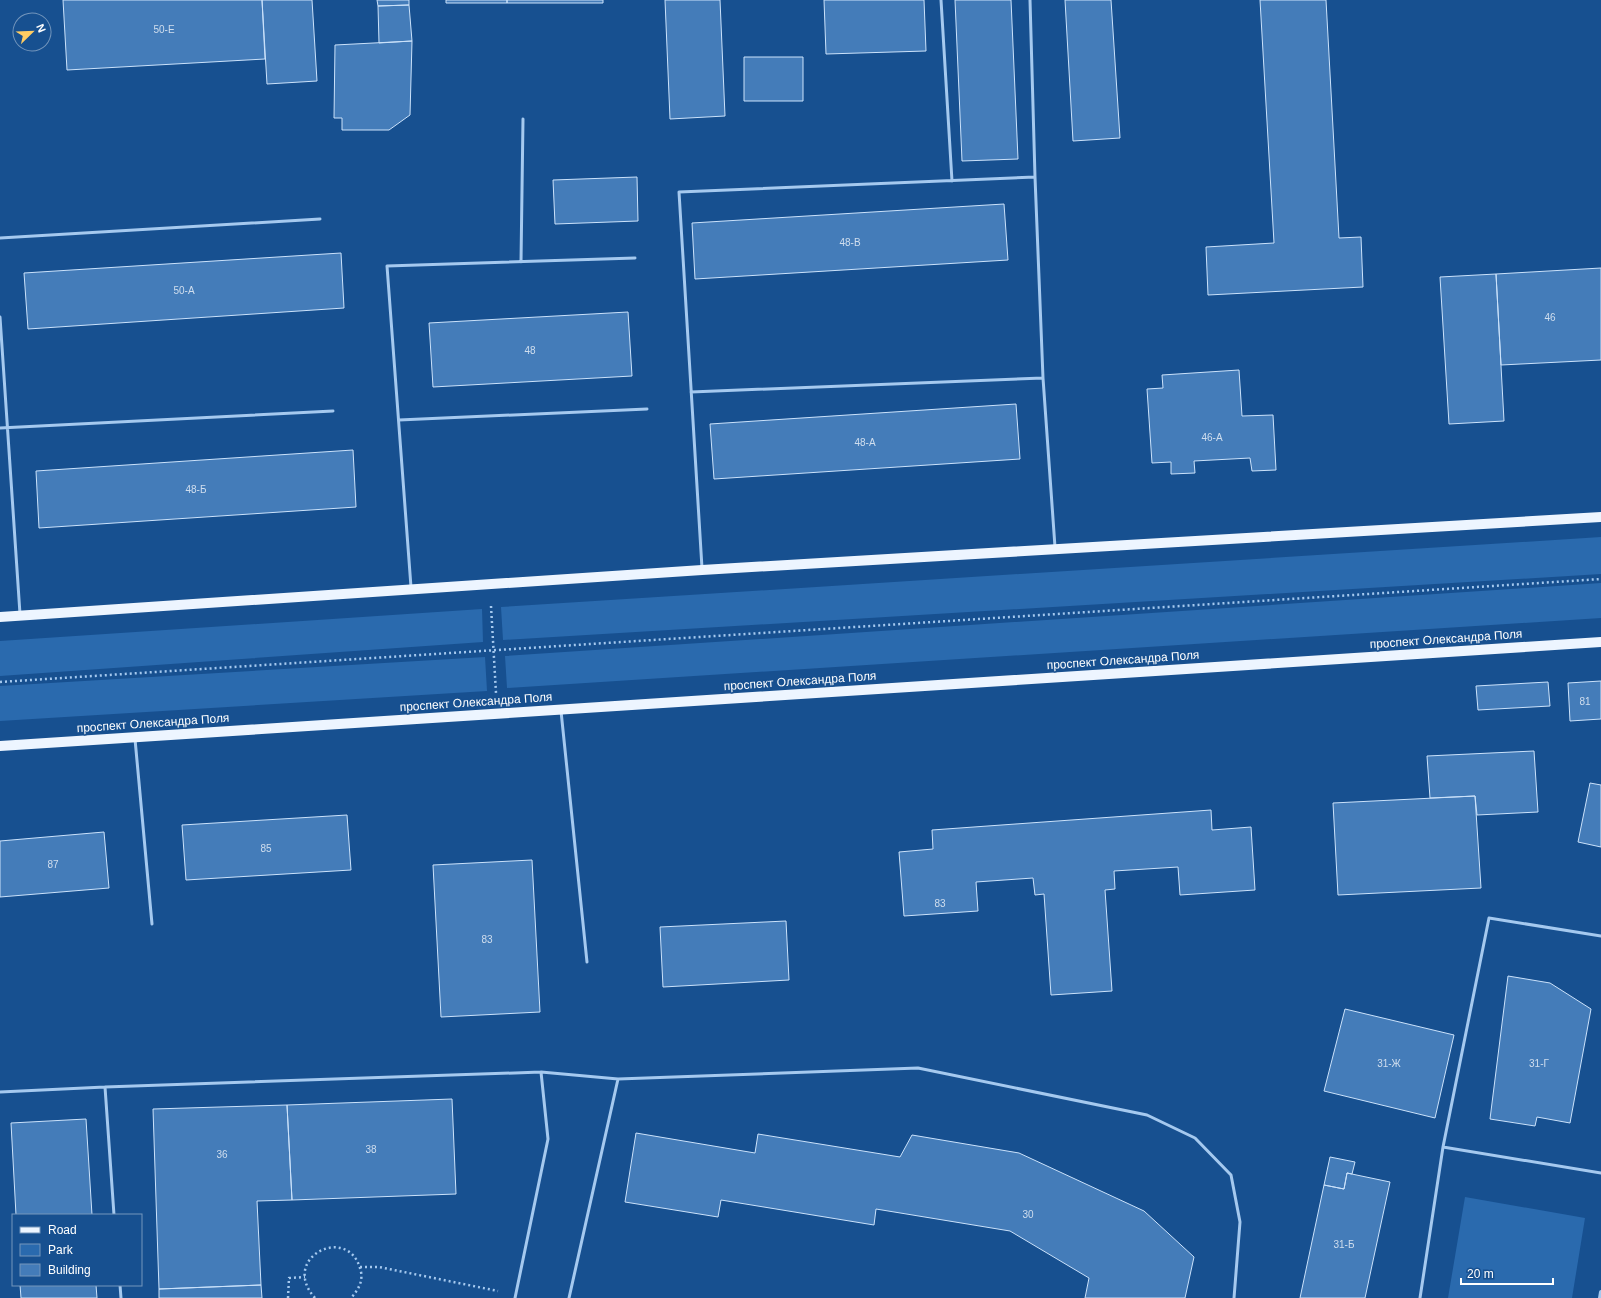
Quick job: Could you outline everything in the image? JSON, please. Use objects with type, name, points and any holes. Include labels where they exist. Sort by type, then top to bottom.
[{"type":"main road","points":[[0,617],[702,570],[1601,517]]},
{"type":"main road","name":"проспект Олександра Поля","points":[[0,746],[1601,642]]},
{"type":"street","points":[[1600,1298],[1601,1292]]},
{"type":"lane","points":[[941,0],[952,181]]},
{"type":"lane","points":[[1030,0],[1042,378],[1055,549]]},
{"type":"lane","points":[[521,262],[523,119]]},
{"type":"lane","points":[[702,570],[679,192],[1035,177]]},
{"type":"lane","points":[[0,238],[320,219]]},
{"type":"lane","points":[[412,589],[388,266],[635,258]]},
{"type":"lane","points":[[0,317],[20,616]]},
{"type":"lane","points":[[691,392],[1042,378]]},
{"type":"lane","points":[[399,420],[647,409]]},
{"type":"lane","points":[[0,428],[333,411]]},
{"type":"lane","points":[[560,709],[587,962]]},
{"type":"lane","points":[[135,738],[152,924]]},
{"type":"lane","points":[[1420,1298],[1443,1147],[1489,918],[1601,936]]},
{"type":"lane","points":[[0,1092],[105,1086],[541,1072],[618,1079],[918,1068],[1147,1115],[1194,1138],[1231,1175],[1240,1222],[1234,1298]]},
{"type":"lane","points":[[515,1296],[548,1139],[541,1072]]},
{"type":"lane","points":[[569,1298],[618,1079]]},
{"type":"lane","points":[[105,1086],[114,1214]]},
{"type":"lane","points":[[1443,1147],[1601,1173]]},
{"type":"lane","points":[[120,1286],[121,1298]]},
{"type":"path","points":[[0,682],[494,649],[1601,579]]},
{"type":"path","points":[[489,584],[497,713]]},
{"type":"path","points":[[315,1298],[305,1283],[306,1265],[311,1257],[328,1247],[337,1247],[346,1250],[353,1255],[360,1267],[361,1282],[358,1291],[351,1298]]},
{"type":"path","points":[[360,1267],[379,1267],[515,1296]]},
{"type":"path","points":[[288,1298],[289,1278],[305,1277]]},
{"type":"green space","points":[[1601,537],[1601,574],[503,640],[501,607]]},
{"type":"green space","points":[[1601,583],[1601,618],[507,688],[505,656]]},
{"type":"green space","points":[[482,609],[483,642],[0,676],[0,641]]},
{"type":"green space","points":[[485,657],[487,691],[0,721],[0,686]]},
{"type":"green space","points":[[1465,1197],[1585,1218],[1572,1298],[1448,1298]]},
{"type":"building","points":[[63,0],[262,0],[265,59],[67,70]]},
{"type":"building","points":[[262,0],[312,0],[317,81],[267,84]]},
{"type":"building","points":[[377,0],[409,0],[409,5],[378,6]]},
{"type":"building","points":[[446,0],[507,0],[507,3],[446,3]]},
{"type":"building","points":[[507,0],[603,0],[603,3],[507,3]]},
{"type":"building","points":[[665,0],[720,0],[725,116],[670,119]]},
{"type":"building","points":[[824,0],[924,0],[926,51],[826,54]]},
{"type":"building","points":[[955,0],[1011,0],[1018,159],[962,161]]},
{"type":"building","points":[[1065,0],[1111,0],[1120,138],[1073,141]]},
{"type":"building","points":[[1260,0],[1326,0],[1339,238],[1361,237],[1363,287],[1208,295],[1206,247],[1274,243]]},
{"type":"building","points":[[409,5],[412,41],[379,43],[378,6]]},
{"type":"building","points":[[412,41],[410,115],[389,130],[342,130],[342,118],[334,118],[335,45]]},
{"type":"building","points":[[744,57],[803,57],[803,101],[744,101]]},
{"type":"building","points":[[637,177],[638,221],[555,224],[553,180]]},
{"type":"building","points":[[1004,204],[1008,260],[695,279],[692,223]]},
{"type":"building","points":[[341,253],[344,308],[28,329],[24,273]]},
{"type":"building","points":[[1601,268],[1601,360],[1501,365],[1496,274]]},
{"type":"building","points":[[1496,274],[1504,421],[1449,424],[1440,277]]},
{"type":"building","points":[[628,312],[632,376],[433,387],[429,323]]},
{"type":"building","points":[[1239,370],[1242,416],[1273,415],[1276,470],[1252,471],[1250,458],[1194,461],[1195,473],[1171,474],[1171,462],[1152,463],[1147,389],[1163,388],[1162,375]]},
{"type":"building","points":[[1016,404],[1020,459],[714,479],[710,424]]},
{"type":"building","points":[[353,450],[356,507],[39,528],[36,471]]},
{"type":"building","points":[[1601,681],[1601,719],[1570,721],[1568,683]]},
{"type":"building","points":[[1548,682],[1550,706],[1478,710],[1476,686]]},
{"type":"building","points":[[1534,751],[1538,812],[1477,815],[1475,796],[1430,798],[1427,756]]},
{"type":"building","points":[[1590,783],[1601,785],[1601,847],[1578,842]]},
{"type":"building","points":[[1475,796],[1481,888],[1338,895],[1333,803]]},
{"type":"building","points":[[1211,810],[1212,830],[1251,827],[1255,890],[1180,895],[1178,867],[1114,871],[1115,889],[1105,890],[1112,991],[1051,995],[1044,894],[1035,895],[1033,878],[976,882],[978,911],[904,916],[899,852],[933,849],[932,830]]},
{"type":"building","points":[[347,815],[351,870],[186,880],[182,825]]},
{"type":"building","points":[[104,832],[109,888],[0,897],[0,841]]},
{"type":"building","points":[[532,860],[540,1012],[441,1017],[433,865]]},
{"type":"building","points":[[786,921],[789,980],[663,987],[660,927]]},
{"type":"building","points":[[1508,976],[1550,983],[1591,1009],[1570,1123],[1537,1117],[1535,1126],[1490,1119]]},
{"type":"building","points":[[1345,1009],[1454,1035],[1435,1118],[1324,1091]]},
{"type":"building","points":[[452,1099],[456,1194],[292,1200],[287,1105]]},
{"type":"building","points":[[287,1105],[292,1200],[257,1201],[261,1285],[159,1289],[153,1109]]},
{"type":"building","points":[[86,1119],[92,1214],[16,1214],[11,1123]]},
{"type":"building","points":[[636,1133],[755,1153],[758,1134],[900,1157],[912,1135],[1019,1153],[1144,1211],[1194,1257],[1185,1298],[1085,1298],[1089,1278],[1010,1231],[876,1209],[874,1225],[721,1200],[718,1217],[625,1202]]},
{"type":"building","points":[[1330,1157],[1355,1162],[1352,1174],[1347,1173],[1344,1189],[1324,1185]]},
{"type":"building","points":[[1347,1173],[1390,1182],[1365,1298],[1300,1298],[1324,1185],[1344,1189]]},
{"type":"building","points":[[261,1285],[262,1298],[159,1298],[159,1289]]},
{"type":"building","points":[[20,1286],[96,1286],[97,1298],[21,1298]]}]
